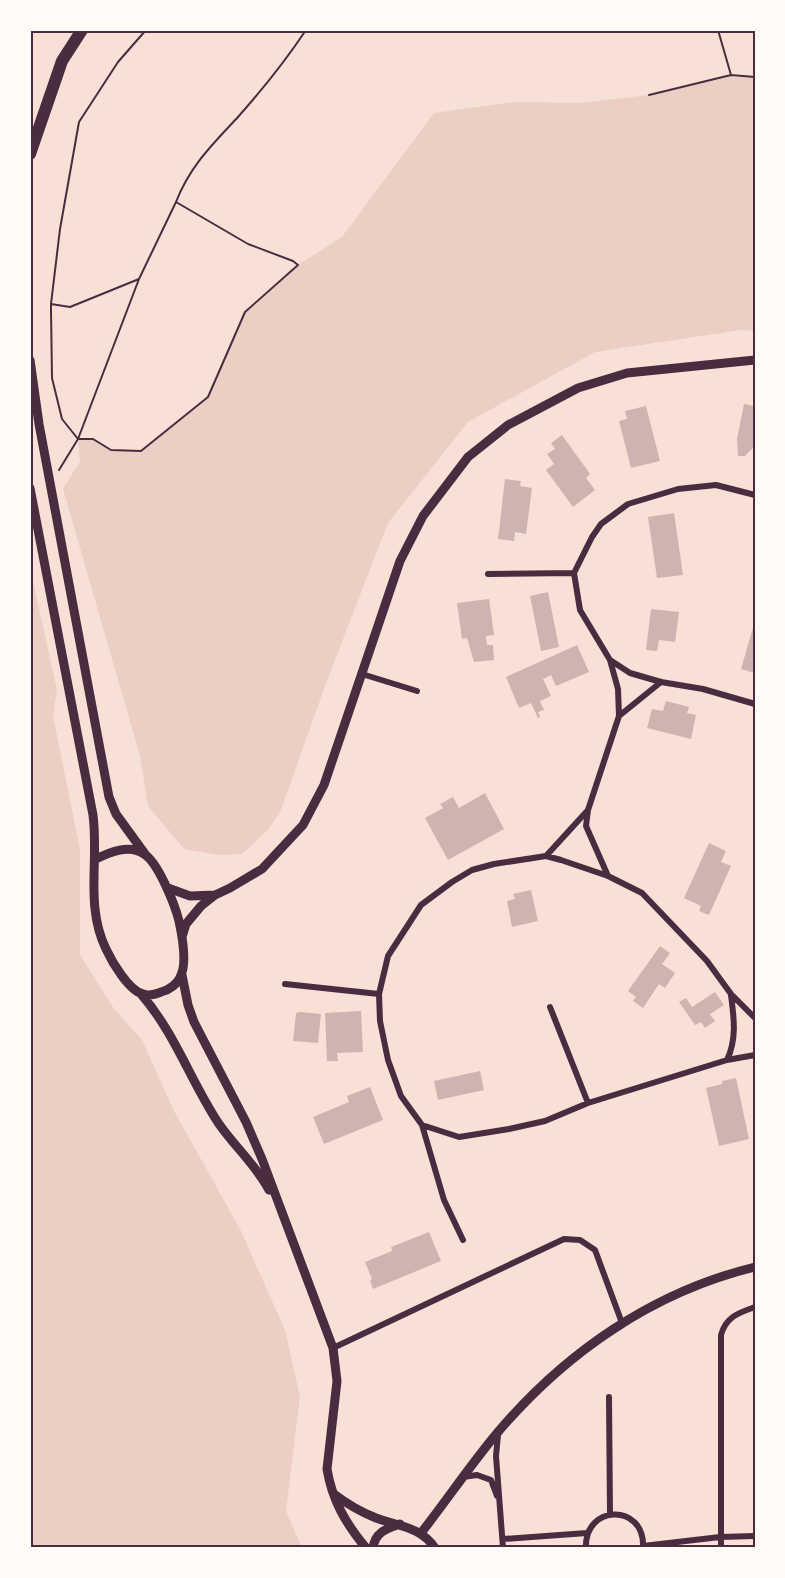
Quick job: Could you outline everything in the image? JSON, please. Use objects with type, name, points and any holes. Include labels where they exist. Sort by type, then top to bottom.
[{"type":"main road","points":[[30,154],[62,61],[82,30]]},
{"type":"street","points":[[30,360],[39,424],[109,797],[116,814],[168,888],[177,912],[182,938],[182,975],[194,1022],[250,1131],[333,1348],[337,1381],[327,1469],[332,1493],[341,1514],[366,1548]]},
{"type":"street","points":[[182,938],[186,924],[193,914],[215,895],[262,869],[303,825],[324,785],[400,561],[423,516],[468,457],[508,425],[578,387],[627,373],[755,360]]},
{"type":"street","points":[[608,876],[586,826],[588,810],[619,716],[618,689],[610,660],[580,610],[574,573],[601,524],[628,504],[678,489],[716,485],[755,495]]},
{"type":"street","points":[[30,488],[90,797],[96,837],[93,894],[100,935],[116,968],[163,1022],[218,1123],[258,1171],[283,1216]]},
{"type":"street","points":[[488,574],[574,573]]},
{"type":"street","points":[[610,660],[630,673],[661,682],[703,689],[755,704]]},
{"type":"street","points":[[362,674],[417,690]]},
{"type":"street","points":[[619,716],[661,682]]},
{"type":"street","points":[[546,856],[588,810]]},
{"type":"street","points":[[96,859],[110,851],[134,850],[145,854]]},
{"type":"street","points":[[463,1240],[444,1200],[422,1125],[401,1096],[388,1060],[380,1021],[379,994],[388,956],[421,905],[472,870],[494,864],[546,856],[608,876],[642,893],[707,961],[731,994],[755,1018]]},
{"type":"street","points":[[168,888],[190,896],[215,895]]},
{"type":"street","points":[[141,994],[168,990],[182,975]]},
{"type":"street","points":[[285,984],[379,994]]},
{"type":"street","points":[[727,1060],[734,1047],[735,1021],[731,994]]},
{"type":"street","points":[[550,1007],[588,1103]]},
{"type":"street","points":[[422,1125],[459,1137],[509,1129],[545,1121],[588,1103],[727,1060],[755,1055]]},
{"type":"street","points":[[333,1348],[564,1239],[580,1240],[595,1250],[622,1323]]},
{"type":"street","points":[[421,1533],[498,1431],[536,1391],[565,1365],[622,1323],[684,1290],[755,1267]]},
{"type":"street","points":[[721,1548],[721,1335],[726,1324],[734,1315],[755,1307]]},
{"type":"street","points":[[609,1397],[609,1515]]},
{"type":"street","points":[[498,1431],[496,1456],[503,1548]]},
{"type":"street","points":[[463,1477],[477,1475],[491,1480],[499,1502]]},
{"type":"street","points":[[332,1493],[358,1510],[421,1533],[435,1548]]},
{"type":"street","points":[[586,1548],[587,1533],[596,1521],[609,1515],[624,1516],[637,1524],[641,1531],[643,1547],[720,1537],[755,1536]]},
{"type":"street","points":[[373,1548],[374,1541],[381,1532],[400,1524]]},
{"type":"street","points":[[503,1539],[587,1533]]},
{"type":"path","points":[[146,30],[118,62],[79,122],[60,229],[51,304],[52,378],[62,419],[78,439],[93,440],[111,450],[141,451],[208,398],[245,312],[298,265],[248,244],[176,202]]},
{"type":"path","points":[[51,485],[78,439],[139,279],[184,182],[198,160],[240,115],[306,30]]},
{"type":"path","points":[[718,30],[731,75]]},
{"type":"path","points":[[649,95],[731,75],[755,77]]},
{"type":"path","points":[[51,304],[70,307],[139,279]]},
{"type":"shaded area","points":[[731,75],[755,77],[755,331],[741,330],[595,352],[468,422],[388,523],[328,678],[281,810],[268,830],[242,854],[219,855],[184,849],[148,806],[140,756],[63,489],[80,461],[78,439],[93,439],[111,450],[141,451],[208,397],[245,312],[298,265],[342,237],[434,113],[514,102],[581,103],[649,95]]},
{"type":"shaded area","points":[[30,567],[57,690],[53,716],[80,849],[80,955],[112,1006],[142,1040],[174,1111],[240,1229],[285,1330],[300,1397],[286,1511],[302,1548],[30,1548]]},
{"type":"building","points":[[744,404],[755,406],[755,446],[745,456],[738,456],[737,439]]},
{"type":"building","points":[[646,406],[660,461],[631,468],[619,421],[627,419],[625,411]]},
{"type":"building","points":[[562,435],[590,474],[586,478],[595,490],[573,507],[546,470],[554,464],[547,454],[555,449],[551,443]]},
{"type":"building","points":[[505,479],[521,481],[520,486],[532,488],[526,534],[515,532],[514,541],[498,539]]},
{"type":"building","points":[[674,513],[683,575],[657,578],[648,517]]},
{"type":"building","points":[[548,592],[559,647],[541,651],[530,596]]},
{"type":"building","points":[[489,599],[494,635],[486,636],[487,645],[493,645],[494,660],[474,662],[467,638],[462,639],[457,603]]},
{"type":"building","points":[[651,609],[679,612],[675,642],[659,640],[657,651],[646,650]]},
{"type":"building","points":[[755,624],[755,673],[741,669]]},
{"type":"building","points":[[577,645],[589,672],[556,686],[551,675],[543,679],[551,696],[540,701],[544,710],[538,712],[540,717],[538,718],[531,703],[519,708],[506,677]]},
{"type":"building","points":[[666,701],[689,707],[687,713],[696,715],[691,739],[647,728],[652,709],[663,711]]},
{"type":"building","points":[[485,793],[504,829],[448,860],[425,818],[443,808],[440,804],[453,797],[459,808]]},
{"type":"building","points":[[709,843],[726,851],[721,862],[731,866],[709,915],[699,911],[701,906],[684,898]]},
{"type":"building","points":[[531,890],[538,921],[512,927],[507,901],[515,899],[513,894]]},
{"type":"building","points":[[660,946],[670,953],[662,964],[675,973],[665,988],[659,984],[643,1008],[633,1001],[636,997],[628,991]]},
{"type":"building","points":[[715,992],[724,1005],[710,1014],[715,1021],[705,1028],[701,1022],[695,1025],[679,1002],[686,998],[692,1007]]},
{"type":"building","points":[[361,1011],[363,1052],[337,1053],[338,1061],[327,1061],[325,1013]]},
{"type":"building","points":[[296,1013],[321,1014],[318,1043],[293,1041]]},
{"type":"building","points":[[480,1071],[484,1090],[438,1100],[434,1081]]},
{"type":"building","points":[[736,1078],[749,1139],[719,1146],[706,1088]]},
{"type":"building","points":[[370,1087],[383,1120],[324,1144],[313,1117],[349,1102],[347,1096]]},
{"type":"building","points":[[429,1232],[441,1261],[373,1289],[370,1280],[372,1279],[365,1262],[392,1251],[391,1247]]}]
